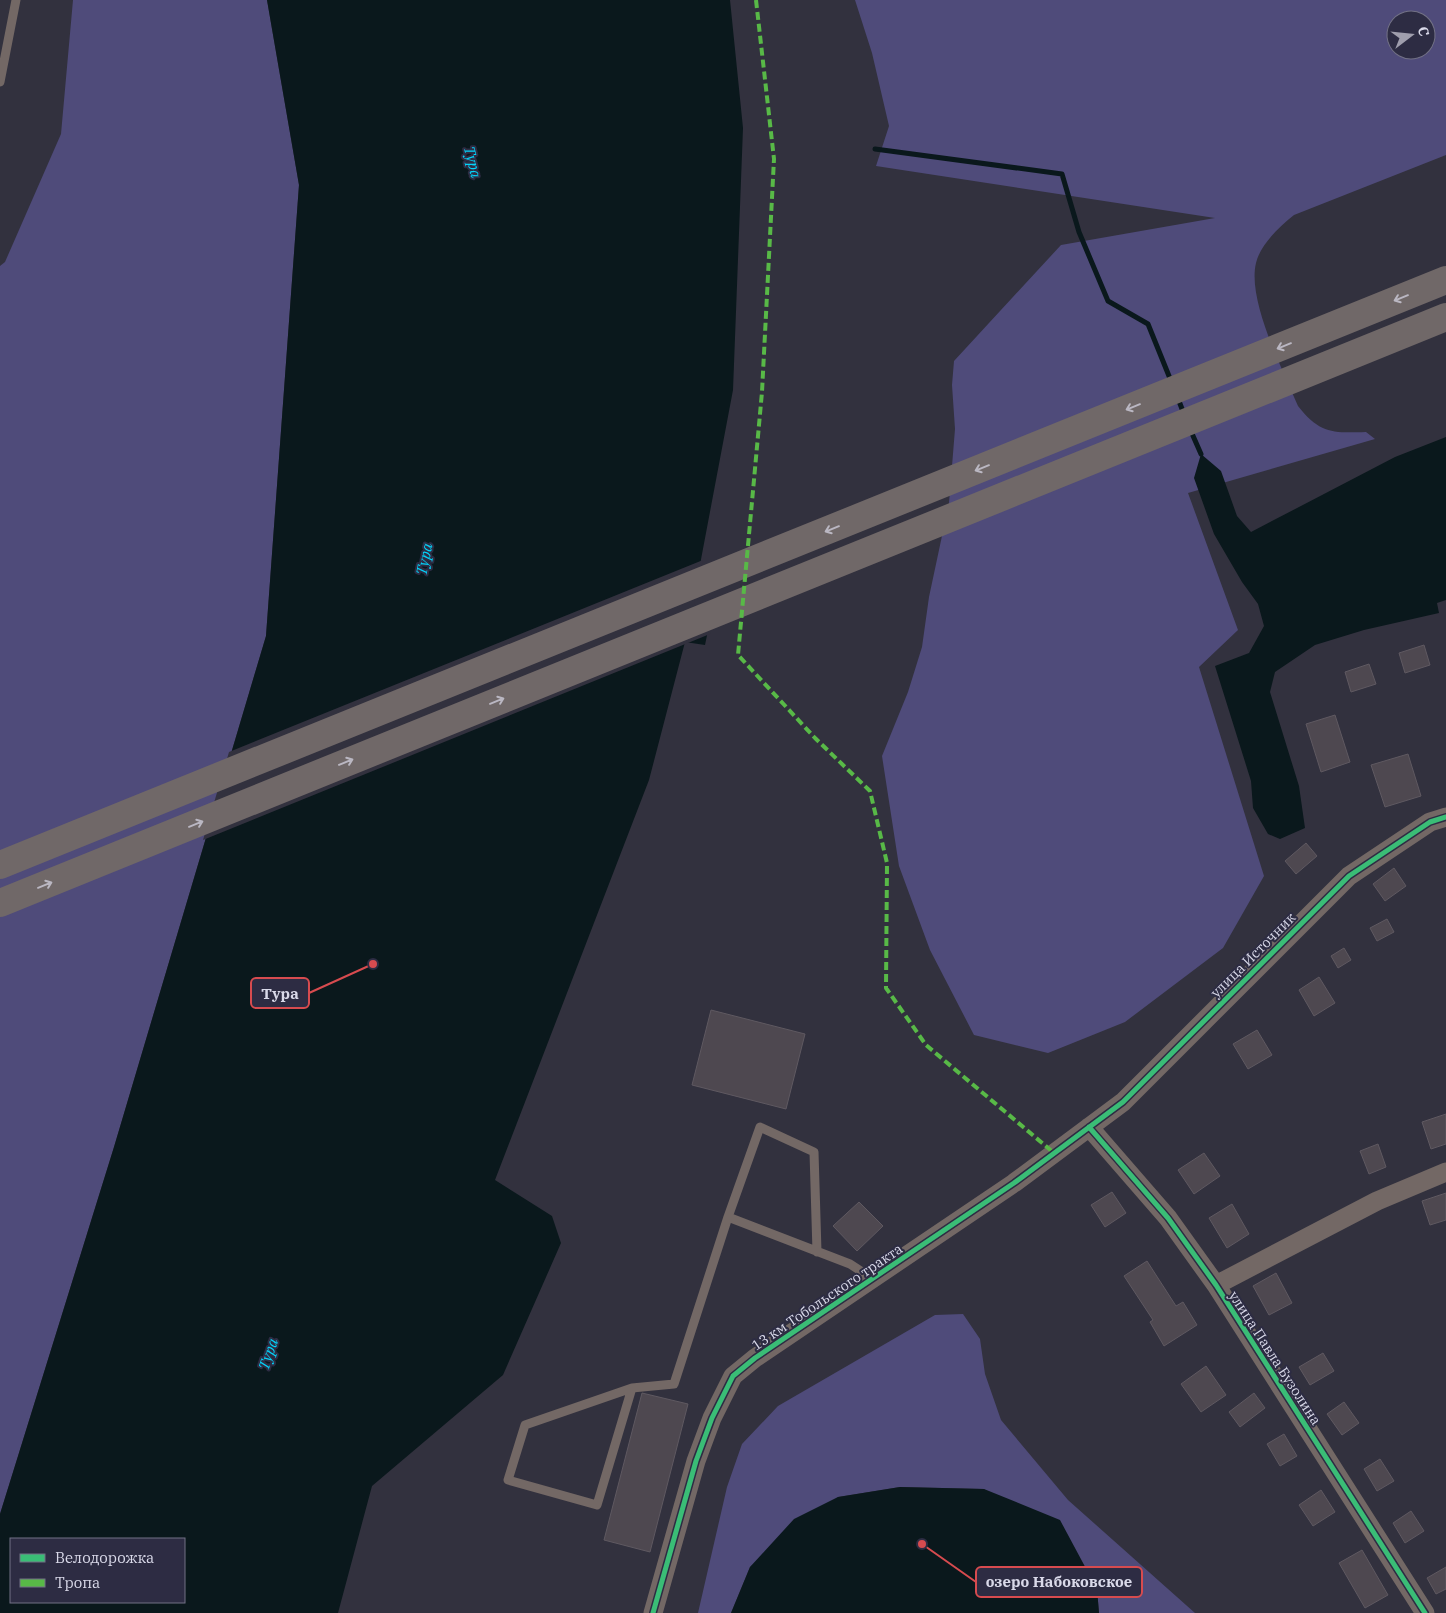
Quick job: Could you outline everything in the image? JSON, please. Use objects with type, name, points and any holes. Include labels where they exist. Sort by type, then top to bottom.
[{"type":"highway","points":[[0,865],[1446,280]]},
{"type":"highway","points":[[0,903],[1446,317]]},
{"type":"street","name":"улица Источник","points":[[1089,1127],[1123,1102],[1349,876],[1430,822],[1446,817]]},
{"type":"street","name":"13 км Тобольского тракта","points":[[653,1613],[696,1461],[712,1418],[733,1376],[755,1358],[1006,1188],[1089,1127]]},
{"type":"street","name":"улица Павла Бузолина","points":[[1089,1127],[1168,1218],[1216,1285],[1425,1613]]},
{"type":"street","name":"улица Павла Бузолина","points":[[1216,1285],[1377,1201],[1446,1172]]},
{"type":"lane","points":[[0,82],[16,0]]},
{"type":"lane","points":[[632,1388],[596,1505],[508,1480],[525,1425],[632,1388],[674,1384],[760,1127],[814,1152],[817,1252]]},
{"type":"lane","points":[[728,1218],[850,1264],[873,1279]]},
{"type":"shaded area","points":[[73,0],[267,0],[299,185],[266,636],[114,1147],[0,1514],[0,266],[5,262],[61,134]]},
{"type":"shaded area","points":[[855,0],[1446,0],[1446,155],[1294,215],[1266,243],[1256,263],[1255,278],[1261,315],[1298,406],[1320,427],[1336,432],[1366,432],[1375,439],[1188,493],[1238,630],[1199,667],[1264,876],[1223,948],[1125,1022],[1048,1053],[974,1035],[930,950],[899,866],[882,756],[908,692],[922,647],[929,597],[949,503],[955,429],[952,385],[954,361],[1061,245],[1215,218],[876,166],[889,126],[872,53]]},
{"type":"shaded area","points":[[963,1314],[980,1339],[985,1374],[1001,1420],[1068,1500],[1195,1613],[1099,1613],[1097,1589],[984,1489],[900,1487],[838,1497],[750,1567],[731,1613],[698,1613],[727,1487],[742,1444],[778,1406],[935,1315]]},
{"type":"water","name":"Тура","points":[[267,0],[730,0],[743,128],[733,390],[692,607],[712,611],[705,645],[685,642],[649,780],[495,1180],[552,1216],[561,1243],[503,1375],[372,1486],[338,1613],[0,1613],[0,1514],[114,1147],[266,636],[299,185]]},
{"type":"water","points":[[1446,437],[1446,600],[1437,603],[1439,613],[1364,630],[1315,645],[1275,672],[1270,692],[1299,786],[1305,828],[1280,839],[1268,834],[1253,808],[1251,781],[1215,666],[1249,653],[1264,626],[1258,604],[1242,582],[1214,534],[1194,478],[1201,454],[1221,471],[1237,516],[1251,532],[1395,457]]},
{"type":"water","points":[[900,1487],[984,1489],[1060,1520],[1097,1589],[1099,1613],[731,1613],[750,1567],[794,1519],[838,1497]]},
{"type":"pier","points":[[703,560],[694,605],[713,608],[715,611],[710,634],[203,840],[229,752]]},
{"type":"building","points":[[1424,645],[1430,665],[1405,673],[1399,653]]},
{"type":"building","points":[[1369,664],[1376,684],[1351,692],[1345,672]]},
{"type":"building","points":[[1335,715],[1350,762],[1321,772],[1306,724]]},
{"type":"building","points":[[1408,754],[1421,796],[1385,807],[1371,765]]},
{"type":"building","points":[[1306,843],[1317,856],[1296,874],[1285,861]]},
{"type":"building","points":[[1394,868],[1406,886],[1385,901],[1373,884]]},
{"type":"building","points":[[1387,919],[1394,932],[1377,941],[1370,928]]},
{"type":"building","points":[[1344,948],[1351,960],[1338,968],[1331,956]]},
{"type":"building","points":[[1319,977],[1335,1003],[1314,1016],[1299,990]]},
{"type":"building","points":[[711,1010],[805,1034],[786,1109],[692,1085]]},
{"type":"building","points":[[1257,1030],[1272,1055],[1248,1069],[1233,1044]]},
{"type":"building","points":[[1446,1114],[1446,1144],[1431,1149],[1422,1122]]},
{"type":"building","points":[[1378,1144],[1386,1167],[1369,1174],[1360,1151]]},
{"type":"building","points":[[1204,1153],[1220,1176],[1194,1194],[1178,1170]]},
{"type":"building","points":[[1112,1192],[1126,1213],[1105,1227],[1091,1205]]},
{"type":"building","points":[[1446,1193],[1446,1220],[1430,1225],[1422,1201]]},
{"type":"building","points":[[859,1202],[883,1226],[857,1251],[833,1226]]},
{"type":"building","points":[[1232,1204],[1249,1234],[1227,1248],[1209,1218]]},
{"type":"building","points":[[1147,1261],[1176,1306],[1183,1302],[1197,1325],[1164,1346],[1150,1322],[1153,1320],[1124,1276]]},
{"type":"building","points":[[1276,1273],[1292,1303],[1269,1315],[1253,1286]]},
{"type":"building","points":[[1323,1353],[1334,1371],[1310,1385],[1299,1367]]},
{"type":"building","points":[[1206,1366],[1226,1395],[1201,1412],[1181,1384]]},
{"type":"building","points":[[642,1393],[688,1404],[650,1552],[604,1540]]},
{"type":"building","points":[[1254,1393],[1265,1408],[1240,1427],[1229,1412]]},
{"type":"building","points":[[1344,1402],[1359,1423],[1342,1435],[1327,1414]]},
{"type":"building","points":[[1284,1434],[1297,1456],[1280,1466],[1267,1444]]},
{"type":"building","points":[[1380,1459],[1394,1481],[1377,1491],[1364,1469]]},
{"type":"building","points":[[1321,1490],[1335,1512],[1313,1526],[1299,1505]]},
{"type":"building","points":[[1411,1511],[1424,1531],[1405,1543],[1393,1523]]},
{"type":"building","points":[[1362,1550],[1388,1595],[1365,1608],[1339,1563]]},
{"type":"building","points":[[1446,1567],[1446,1589],[1436,1594],[1427,1578]]},
{"type":"waterway","points":[[875,149],[1062,174],[1079,232],[1108,301],[1148,324],[1171,381]]},
{"type":"waterway","points":[[1177,396],[1184,414]]},
{"type":"waterway","points":[[1190,429],[1201,454]]},
{"type":"marked path","points":[[756,0],[774,159],[762,392],[738,655],[815,738],[870,791],[887,863],[886,988],[926,1045],[1054,1153]]},
{"type":"cycle path","points":[[653,1613],[696,1461],[712,1418],[733,1376],[755,1358],[1014,1183],[1123,1102],[1349,876],[1430,822],[1446,817]]},
{"type":"cycle path","points":[[1089,1127],[1168,1218],[1216,1285],[1425,1613]]},
{"type":"place","name":"Тура","points":[[373,964]]},
{"type":"place","name":"озеро Набоковское","points":[[922,1544]]}]
